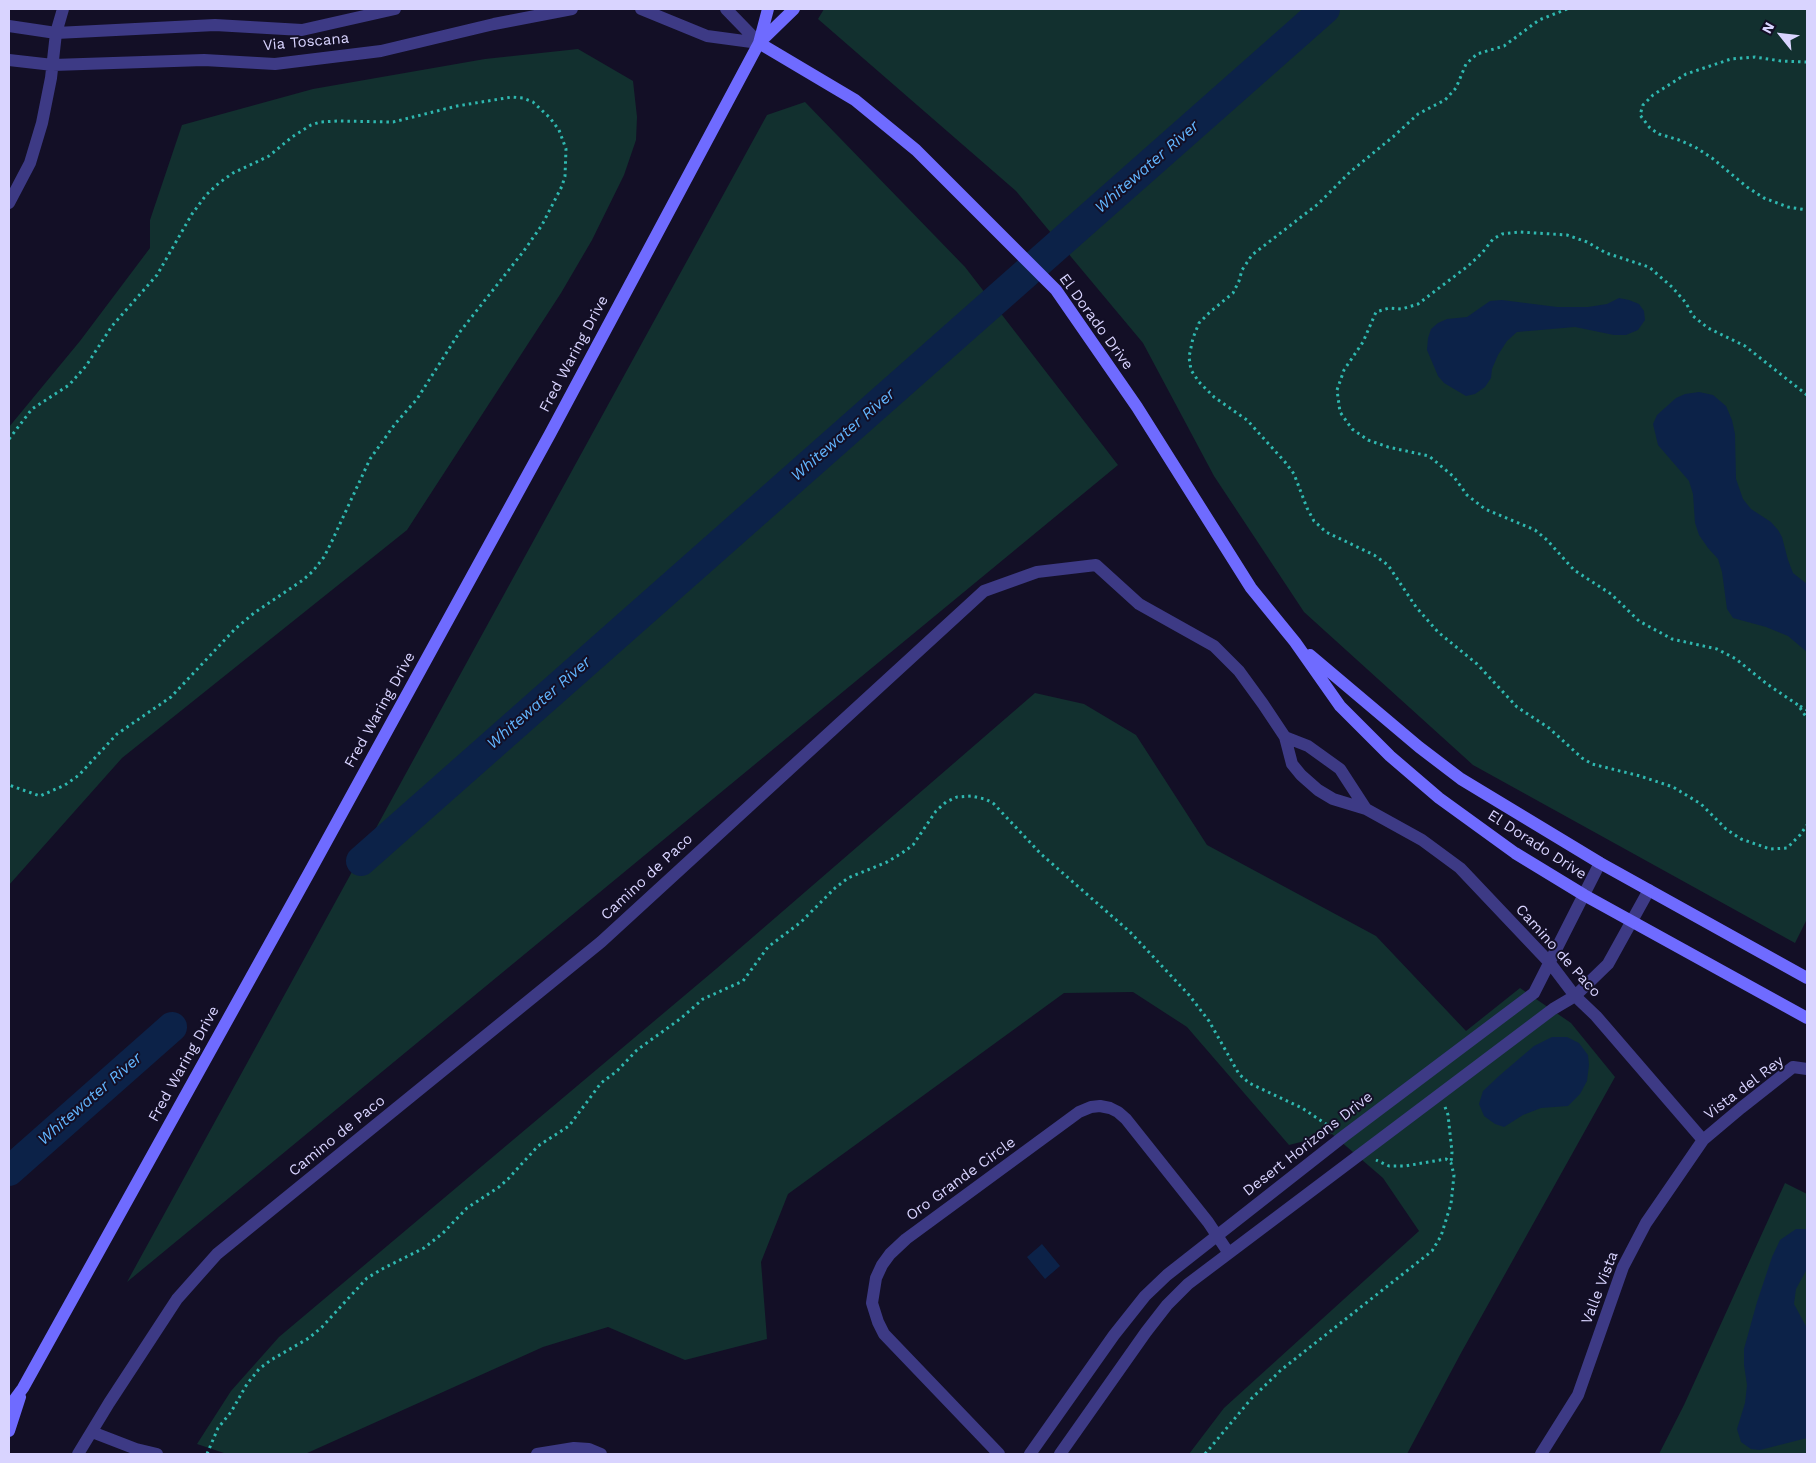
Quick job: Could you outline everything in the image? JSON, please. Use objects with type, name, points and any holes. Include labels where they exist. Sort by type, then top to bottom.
[{"type":"main road","name":"Fred Waring Drive","points":[[9,1407],[23,1388],[521,485],[759,43],[768,9]]},
{"type":"main road","name":"Fred Waring Drive","points":[[759,43],[794,9]]},
{"type":"main road","name":"El Dorado Drive","points":[[759,43],[855,100],[916,150],[1056,290],[1137,406],[1251,588],[1295,642],[1340,706],[1397,762],[1439,798],[1515,853],[1584,895],[1807,1018]]},
{"type":"main road","name":"El Dorado Drive","points":[[1295,642],[1419,747],[1461,779],[1600,863],[1807,978]]},
{"type":"main road","name":"Fred Waring Drive","points":[[9,1430],[23,1388]]},
{"type":"street","points":[[9,203],[30,163],[42,123],[53,65],[56,32],[63,9]]},
{"type":"street","name":"Via Toscana","points":[[9,26],[56,32],[215,26],[302,30],[395,9]]},
{"type":"street","name":"Via Toscana","points":[[9,60],[53,65],[204,60],[274,64],[381,51],[494,24],[572,9]]},
{"type":"street","points":[[641,9],[707,36],[759,43]]},
{"type":"street","points":[[726,9],[759,43]]},
{"type":"street","name":"Camino de Paco","points":[[78,1454],[177,1299],[217,1254],[601,942],[984,591],[1036,572],[1096,565],[1139,604],[1214,646],[1239,671],[1285,738],[1292,764],[1318,790],[1333,799],[1366,809],[1422,840],[1460,868],[1550,963],[1575,996],[1596,1016],[1703,1140]]},
{"type":"street","name":"Camino de Paco","points":[[1285,738],[1308,746],[1340,769],[1366,809]]},
{"type":"street","name":"Desert Horizons Drive","points":[[1030,1454],[1114,1335],[1145,1296],[1167,1275],[1344,1136],[1534,993],[1600,863]]},
{"type":"street","points":[[1060,1454],[1167,1305],[1188,1284],[1552,1009],[1575,996],[1608,964],[1649,890]]},
{"type":"street","name":"Vista del Rey","points":[[1703,1140],[1794,1067],[1807,1069]]},
{"type":"street","name":"Oro Grande Circle","points":[[999,1454],[884,1334],[878,1322],[872,1303],[876,1278],[890,1254],[906,1239],[1079,1112],[1091,1107],[1100,1106],[1118,1112],[1126,1119],[1217,1235],[1228,1252]]},
{"type":"street","name":"Valle Vista","points":[[1541,1454],[1578,1395],[1623,1266],[1646,1224],[1703,1140]]},
{"type":"street","points":[[92,1432],[136,1450],[157,1454]]},
{"type":"street","points":[[537,1454],[574,1448],[589,1449],[601,1454]]},
{"type":"path","points":[[1567,9],[1539,20],[1504,46],[1477,54],[1466,64],[1456,88],[1445,100],[1418,114],[1350,172],[1318,204],[1252,255],[1242,270],[1233,294],[1210,312],[1199,324],[1193,338],[1189,357],[1191,370],[1199,382],[1214,397],[1247,420],[1285,462],[1294,474],[1314,521],[1326,532],[1374,555],[1388,565],[1416,607],[1438,632],[1477,664],[1517,707],[1549,728],[1582,758],[1592,764],[1640,776],[1673,787],[1701,804],[1726,829],[1741,839],[1770,849],[1787,848],[1807,825]]},
{"type":"path","points":[[1807,62],[1755,57],[1731,59],[1686,74],[1654,95],[1643,105],[1640,115],[1650,128],[1659,134],[1695,147],[1712,158],[1746,187],[1764,198],[1788,207],[1807,210]]},
{"type":"path","points":[[9,438],[32,409],[68,385],[86,366],[112,326],[157,275],[192,214],[206,195],[219,183],[234,173],[269,156],[292,137],[311,125],[320,122],[337,121],[393,122],[457,106],[512,97],[523,98],[539,107],[559,130],[566,149],[565,176],[562,186],[542,225],[460,333],[417,399],[395,424],[370,459],[324,557],[313,571],[242,624],[172,697],[117,734],[79,775],[65,785],[40,796],[9,785]]},
{"type":"path","points":[[1807,395],[1745,346],[1708,328],[1693,316],[1686,303],[1672,287],[1649,267],[1606,254],[1587,242],[1567,235],[1520,232],[1502,234],[1493,239],[1468,266],[1418,304],[1402,309],[1389,308],[1376,312],[1363,342],[1344,370],[1337,390],[1340,412],[1352,429],[1368,440],[1388,447],[1428,456],[1454,477],[1467,495],[1484,509],[1535,530],[1547,540],[1574,570],[1610,594],[1639,621],[1672,639],[1717,649],[1736,659],[1767,684],[1807,710]]},
{"type":"path","points":[[1798,705],[1807,718]]},
{"type":"path","points":[[207,1454],[218,1428],[231,1412],[247,1384],[259,1370],[271,1360],[309,1338],[339,1310],[368,1278],[424,1248],[443,1233],[467,1208],[499,1188],[538,1146],[569,1126],[601,1083],[637,1050],[680,1019],[703,999],[743,981],[768,947],[801,922],[835,888],[848,878],[887,862],[913,845],[936,811],[946,802],[957,797],[972,796],[993,803],[1041,854],[1130,932],[1189,995],[1209,1021],[1239,1074],[1249,1082],[1302,1108],[1336,1131]]},
{"type":"path","points":[[1205,1454],[1251,1399],[1281,1370],[1432,1251],[1441,1236],[1451,1204],[1454,1174],[1451,1163],[1452,1152],[1448,1115],[1440,1095]]},
{"type":"path","points":[[1372,1156],[1389,1166],[1405,1166],[1446,1159],[1451,1163]]},
{"type":"green space","points":[[824,9],[1807,9],[1807,919],[1795,943],[1473,765],[1304,612],[1214,476],[1143,343],[1016,191],[818,19]]},
{"type":"green space","points":[[578,49],[633,81],[637,117],[636,140],[624,175],[592,240],[561,293],[407,530],[122,758],[9,885],[9,427],[80,341],[150,248],[150,220],[182,125],[313,89],[485,59]]},
{"type":"green space","points":[[805,102],[965,267],[1118,465],[127,1282],[767,115]]},
{"type":"green space","points":[[1035,693],[1084,704],[1136,735],[1207,845],[1376,936],[1466,1031],[1520,988],[1571,1023],[1615,1077],[1461,1353],[1407,1454],[1189,1454],[1224,1408],[1419,1231],[1383,1178],[1332,1134],[1289,1145],[1187,1027],[1133,992],[1064,993],[788,1194],[761,1262],[767,1339],[685,1360],[608,1327],[543,1347],[305,1454],[227,1454],[197,1444],[231,1391],[279,1337],[716,969]]},
{"type":"green space","points":[[1785,1183],[1807,1194],[1807,1454],[1659,1454],[1684,1405]]},
{"type":"water","points":[[1619,298],[1639,304],[1644,311],[1645,320],[1638,330],[1626,335],[1614,335],[1575,327],[1517,332],[1507,341],[1498,355],[1492,369],[1491,378],[1485,387],[1475,394],[1466,396],[1444,383],[1438,376],[1427,350],[1431,329],[1438,323],[1447,319],[1467,317],[1490,301],[1502,300],[1557,307],[1588,307],[1607,304]]},
{"type":"water","points":[[1699,392],[1713,395],[1726,406],[1735,434],[1736,479],[1743,499],[1751,509],[1771,522],[1778,530],[1793,573],[1807,584],[1807,652],[1788,636],[1766,627],[1733,618],[1727,609],[1722,572],[1718,559],[1699,535],[1695,523],[1693,494],[1689,481],[1658,445],[1653,424],[1657,415],[1676,398],[1685,394]]},
{"type":"water","points":[[1552,1037],[1567,1037],[1579,1043],[1588,1055],[1587,1081],[1580,1094],[1568,1106],[1541,1108],[1523,1115],[1504,1127],[1495,1124],[1484,1116],[1479,1104],[1483,1091],[1534,1046]]},
{"type":"water","points":[[1796,1229],[1807,1229],[1807,1269],[1796,1289],[1794,1304],[1807,1328],[1807,1438],[1760,1450],[1751,1449],[1741,1442],[1737,1429],[1745,1403],[1747,1385],[1744,1349],[1772,1257],[1780,1240]]},
{"type":"water","points":[[1042,1244],[1060,1266],[1045,1279],[1027,1257]]},
{"type":"waterway","name":"Whitewater River","points":[[361,861],[1325,9]]},
{"type":"waterway","name":"Whitewater River","points":[[9,1171],[172,1027]]}]
